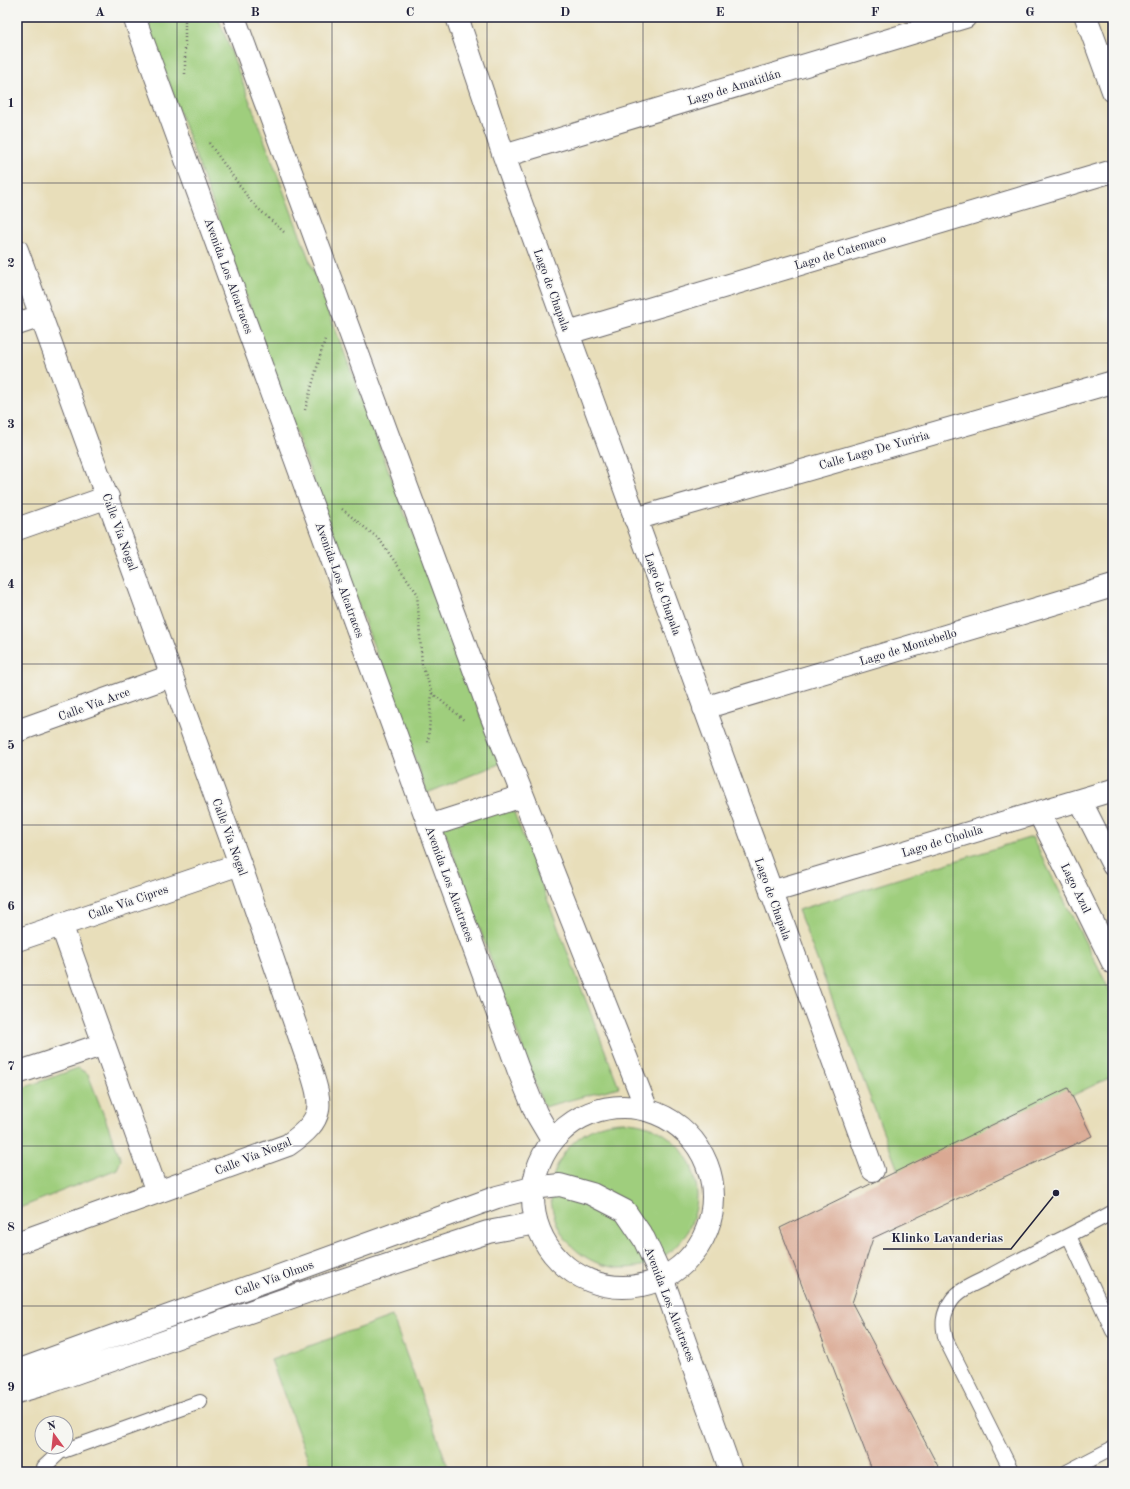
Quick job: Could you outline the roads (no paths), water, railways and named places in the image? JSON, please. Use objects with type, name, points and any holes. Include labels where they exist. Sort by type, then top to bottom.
[{"type":"street","name":"Avenida Los Alcatraces","points":[[134,17],[518,1069],[536,1113],[552,1140]]},
{"type":"street","points":[[234,17],[522,796],[647,1110]]},
{"type":"street","name":"Lago de Chapala","points":[[457,17],[504,156],[873,1170]]},
{"type":"street","name":"Lago de Amatitlán","points":[[504,156],[965,17]]},
{"type":"street","points":[[1086,17],[1113,91]]},
{"type":"street","name":"Lago de Catemaco","points":[[568,333],[1113,171]]},
{"type":"street","name":"Calle Vía Nogal","points":[[17,250],[108,497],[171,676],[240,864],[310,1064],[318,1093],[319,1109],[310,1127],[288,1145],[17,1243]]},
{"type":"street","points":[[17,324],[41,316]]},
{"type":"street","name":"Calle Lago De Yuriria","points":[[636,519],[1113,382]]},
{"type":"street","points":[[17,529],[108,497]]},
{"type":"street","name":"Lago de Montebello","points":[[704,708],[1113,586]]},
{"type":"street","name":"Calle Vía Arce","points":[[17,731],[171,676]]},
{"type":"street","name":"Lago de Cholula","points":[[771,892],[1113,790]]},
{"type":"street","points":[[429,826],[522,796]]},
{"type":"street","points":[[1080,800],[1113,865]]},
{"type":"street","name":"Lago Azul","points":[[1039,813],[1113,962]]},
{"type":"street","name":"Calle Vía Cipres","points":[[17,940],[240,864]]},
{"type":"street","points":[[61,924],[157,1192]]},
{"type":"street","points":[[17,1073],[104,1044]]},
{"type":"street","points":[[627,1106],[647,1110],[668,1118],[686,1132],[700,1149],[710,1170],[714,1192],[712,1215],[705,1236],[692,1255],[663,1280],[631,1287],[607,1286],[583,1278],[562,1264],[546,1245],[536,1223],[532,1201],[532,1188],[547,1146],[567,1125],[585,1114],[606,1108],[627,1106]]},
{"type":"street","name":"Avenida Los Alcatraces","points":[[532,1188],[560,1185],[592,1194],[625,1211],[644,1239],[663,1280],[731,1472]]},
{"type":"street","name":"Calle Vía Olmos","points":[[17,1371],[497,1197],[532,1188]]},
{"type":"street","name":"Calle Vía Olmos","points":[[17,1392],[41,1385],[306,1292],[488,1232],[536,1223]]},
{"type":"lane","points":[[1012,1472],[946,1340],[942,1327],[946,1310],[953,1299],[963,1290],[1113,1212]]},
{"type":"lane","points":[[1069,1236],[1113,1331]]},
{"type":"lane","points":[[44,1472],[44,1467],[60,1452],[200,1402]]},
{"type":"lane","points":[[1067,1472],[1113,1448]]},
{"type":"place","name":"Klinko Lavanderias","points":[[1056,1193]]}]
